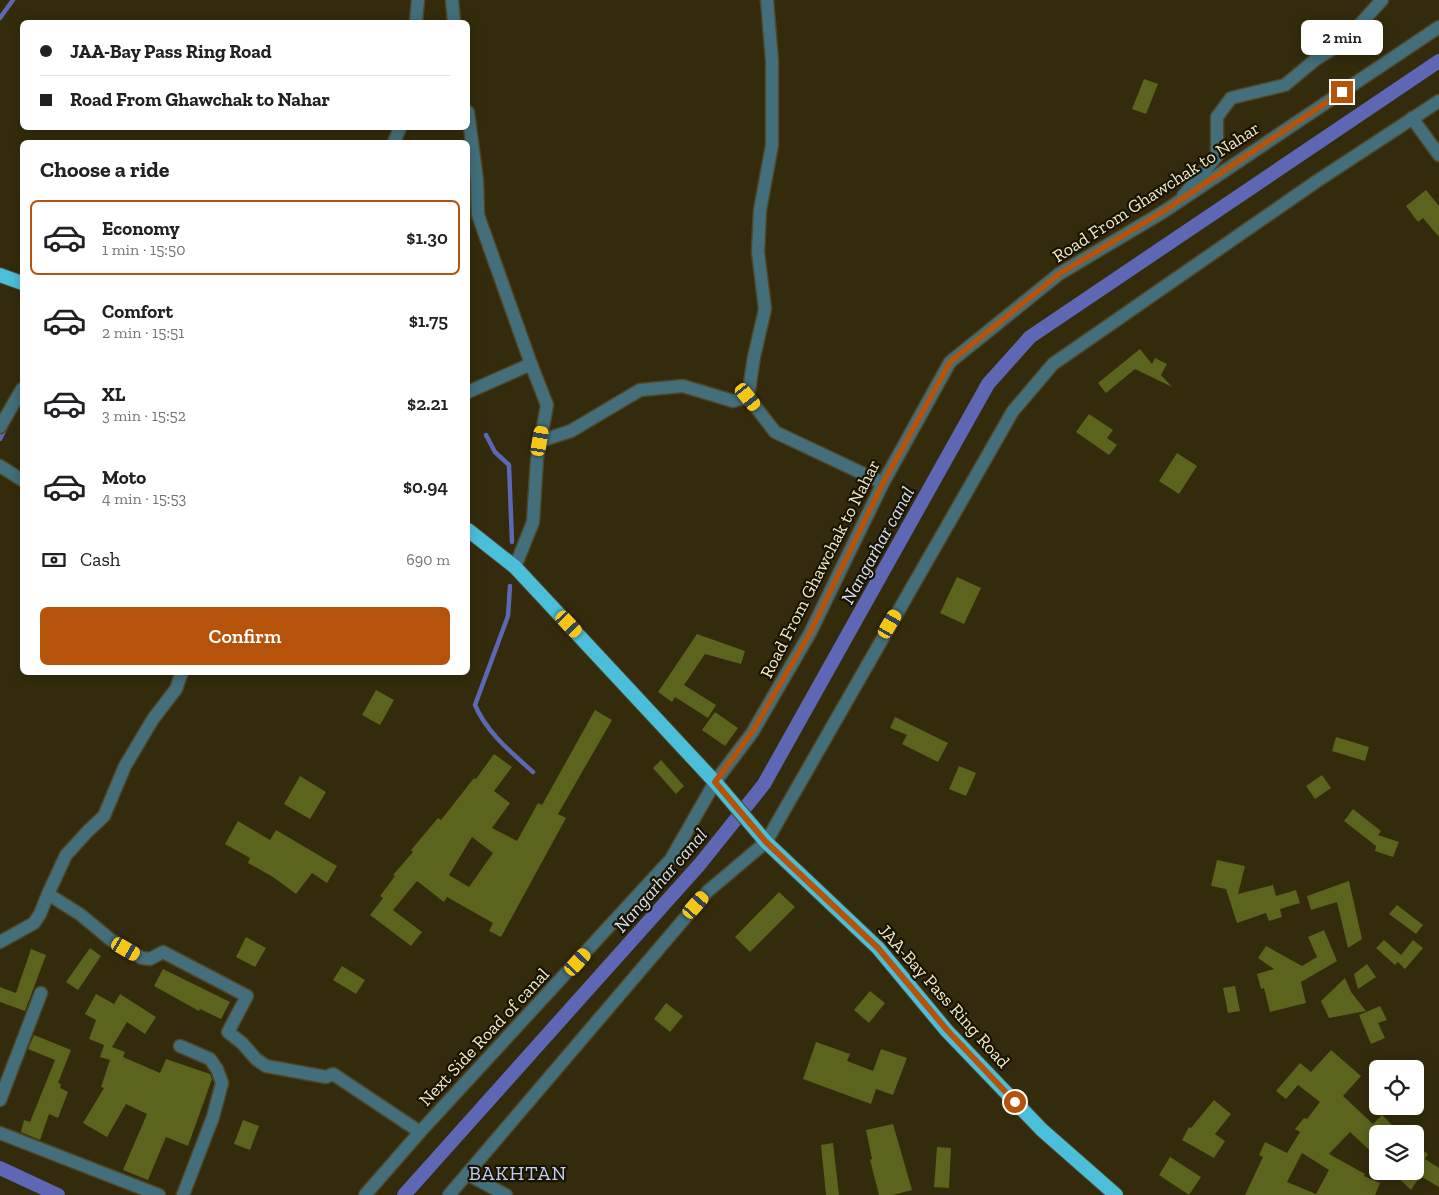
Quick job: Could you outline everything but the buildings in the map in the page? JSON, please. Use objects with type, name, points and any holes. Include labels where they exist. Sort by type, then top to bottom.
[{"type":"highway","points":[[0,275],[20,282]]},
{"type":"highway","points":[[470,532],[516,567],[715,782]]},
{"type":"highway","name":"JAA-Bay Pass Ring Road","points":[[715,782],[766,842],[878,948],[947,1030],[1042,1130],[1116,1195]]},
{"type":"street","points":[[416,20],[418,0]]},
{"type":"street","points":[[452,0],[454,20]]},
{"type":"street","points":[[767,0],[772,61],[772,145],[760,210],[758,252],[765,309],[754,357],[748,397],[775,432],[883,483]]},
{"type":"street","points":[[1180,200],[1217,156],[1218,117],[1231,98],[1286,85],[1316,60],[1345,41],[1382,0]]},
{"type":"street","name":"Road From Ghawchak to Nahar","points":[[715,782],[752,732],[810,633],[883,483],[950,362],[1059,274],[1180,200],[1439,27]]},
{"type":"street","points":[[449,1195],[708,891],[766,842],[1013,411],[1052,364],[1439,101]]},
{"type":"street","points":[[1412,118],[1439,155]]},
{"type":"street","points":[[470,127],[477,180],[478,215],[547,404],[537,459],[533,522],[516,567]]},
{"type":"street","points":[[470,391],[531,364]]},
{"type":"street","points":[[540,441],[571,431],[640,390],[683,386],[733,401],[748,397]]},
{"type":"street","points":[[0,427],[20,392]]},
{"type":"street","points":[[0,466],[20,479]]},
{"type":"street","points":[[0,942],[34,923],[40,914],[66,855],[88,830],[104,816],[125,766],[153,719],[176,689],[181,675]]},
{"type":"street","name":"Next Side Road of canal","points":[[365,1195],[420,1132],[671,859],[715,782]]},
{"type":"street","points":[[48,894],[81,915],[111,940],[142,958],[150,959],[163,952],[247,996],[228,1032],[242,1043],[256,1060],[266,1066],[326,1077],[333,1074],[420,1132]]},
{"type":"street","points":[[0,1100],[41,993]]},
{"type":"street","points":[[180,1046],[210,1059],[217,1069],[222,1083],[213,1117],[183,1195]]},
{"type":"street","points":[[0,1133],[159,1195]]},
{"type":"street","points":[[467,1174],[506,1195]]},
{"type":"waterway","points":[[0,18],[13,0]]},
{"type":"waterway","name":"Nangarhar canal","points":[[404,1195],[700,864],[764,784],[988,384],[1030,337],[1439,61]]},
{"type":"waterway","points":[[0,439],[6,427]]},
{"type":"waterway","points":[[486,435],[495,452],[509,465],[512,542]]},
{"type":"waterway","points":[[510,586],[508,616],[475,705],[493,733],[533,772]]},
{"type":"waterway","name":"Nangarhar canal","points":[[0,1168],[58,1195]]},
{"type":"district","name":"BAKHTAN","points":[[518,1173]]},
{"type":"route","points":[[1015,1102],[947,1030],[878,948],[766,842],[715,782],[752,732],[810,633],[883,483],[950,362],[1059,274],[1162,212],[1342,92]]}]
